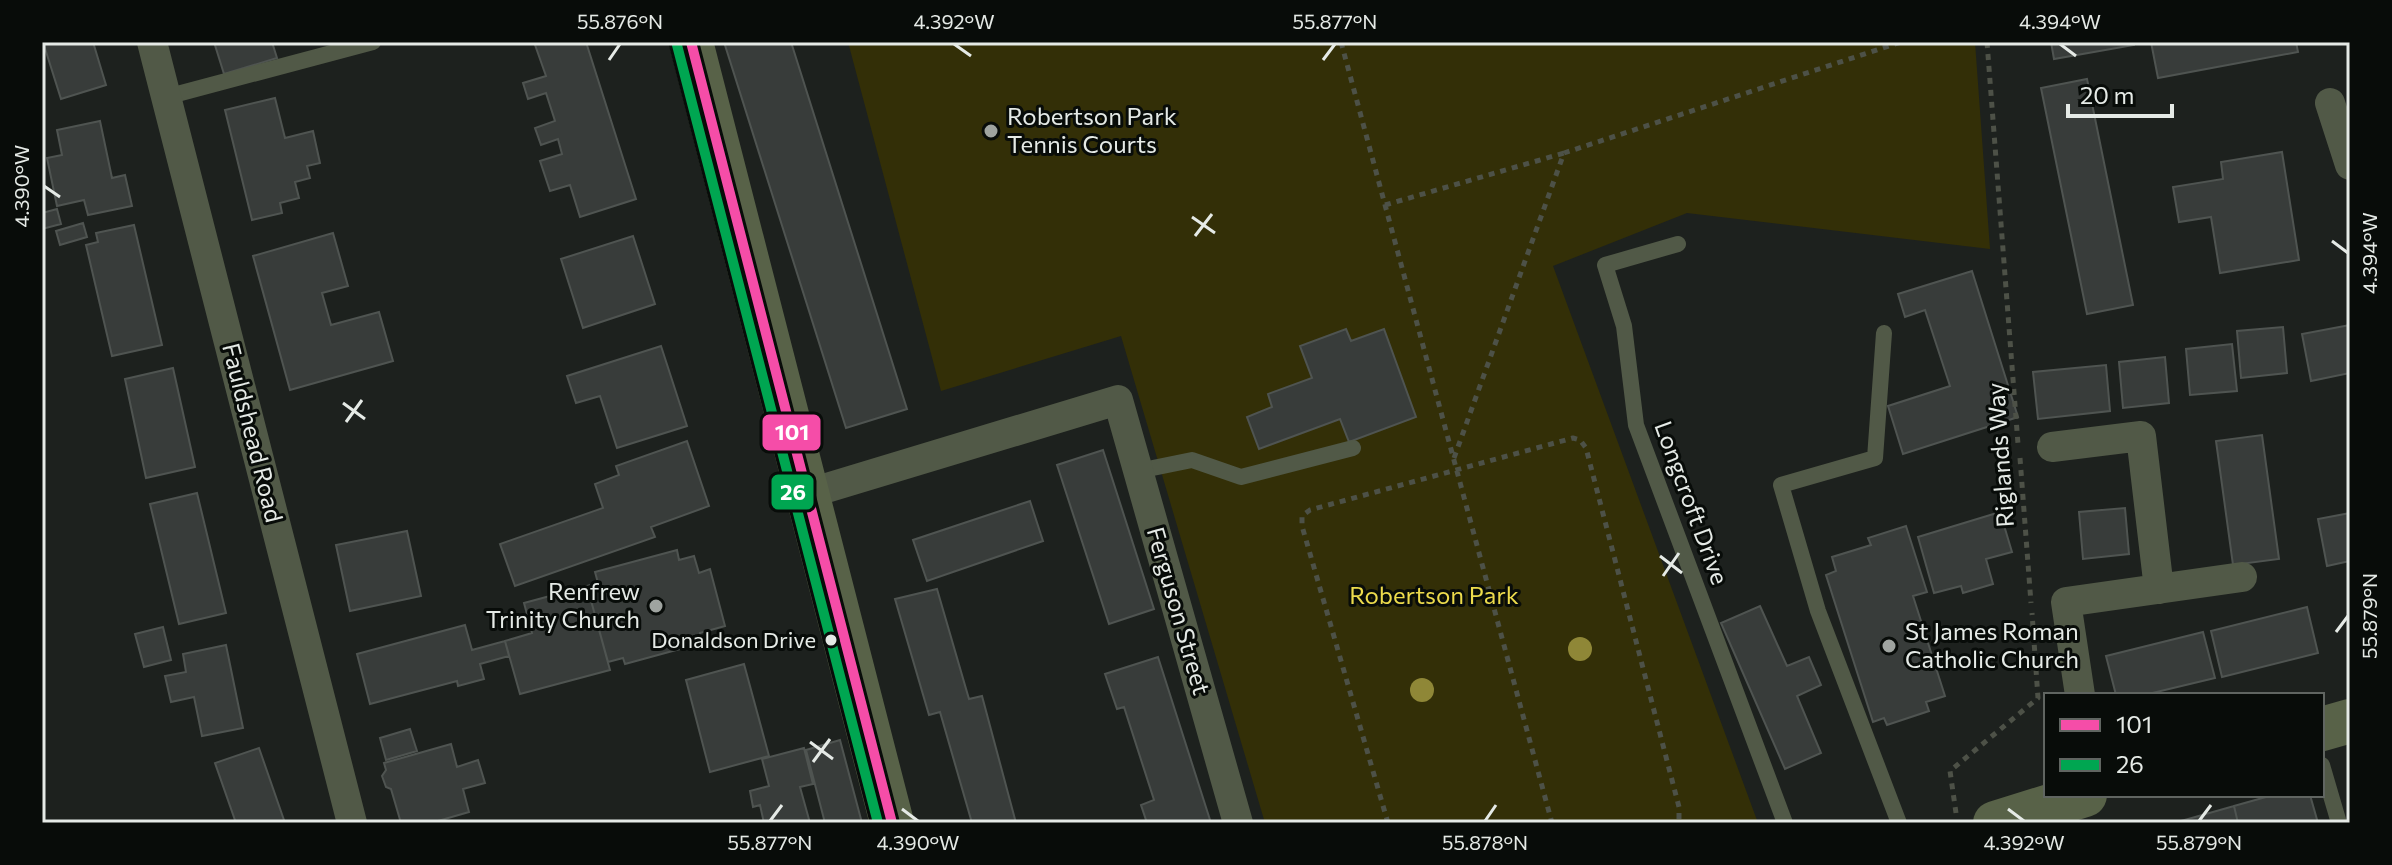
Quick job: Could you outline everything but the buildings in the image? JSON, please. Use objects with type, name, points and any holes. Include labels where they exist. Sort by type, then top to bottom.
[{"type":"main road","points":[[691,42],[810,493],[892,823]]},
{"type":"main road","points":[[2324,728],[2350,721]]},
{"type":"main road","points":[[1995,823],[2079,797]]},
{"type":"street","name":"Fauldshead Road","points":[[152,42],[352,823]]},
{"type":"street","points":[[2330,103],[2350,165]]},
{"type":"street","name":"Ferguson Street","points":[[810,493],[1118,400],[1238,823]]},
{"type":"street","points":[[2052,447],[2141,436],[2159,589]]},
{"type":"street","points":[[2080,693],[2066,602],[2242,577]]},
{"type":"lane","points":[[166,97],[373,42]]},
{"type":"lane","name":"Longcroft Drive","points":[[1678,244],[1605,265],[1624,326],[1636,425],[1785,823]]},
{"type":"lane","points":[[1884,333],[1875,458],[1781,485],[1818,611],[1899,823]]},
{"type":"lane","points":[[1138,471],[1192,460],[1241,477],[1353,448]]},
{"type":"lane","points":[[2324,772],[2339,823]]},
{"type":"path","points":[[1341,42],[1552,823]]},
{"type":"path","points":[[1385,205],[1564,153],[1901,42]]},
{"type":"path","name":"Riglands Way","points":[[1957,823],[1950,771],[2038,698],[1987,42]]},
{"type":"path","points":[[1454,459],[1564,153]]},
{"type":"path","points":[[1388,823],[1302,516],[1310,510],[1573,438],[1584,444],[1679,807],[1679,823]]},
{"type":"green space","name":"Robertson Park","points":[[848,42],[1975,42],[1990,249],[1687,213],[1553,266],[1758,823],[1265,823],[1121,336],[941,391]]},
{"type":"transit line","name":"101","points":[[691,42],[892,823]]},
{"type":"transit line","name":"26","points":[[677,45],[878,823]]},
{"type":"place","name":"Robertson Park Tennis Courts","points":[[991,131]]},
{"type":"place","name":"Renfrew Trinity Church","points":[[656,606]]},
{"type":"place","name":"Donaldson Drive","points":[[831,640]]},
{"type":"place","name":"St James Roman Catholic Church","points":[[1889,646]]}]
